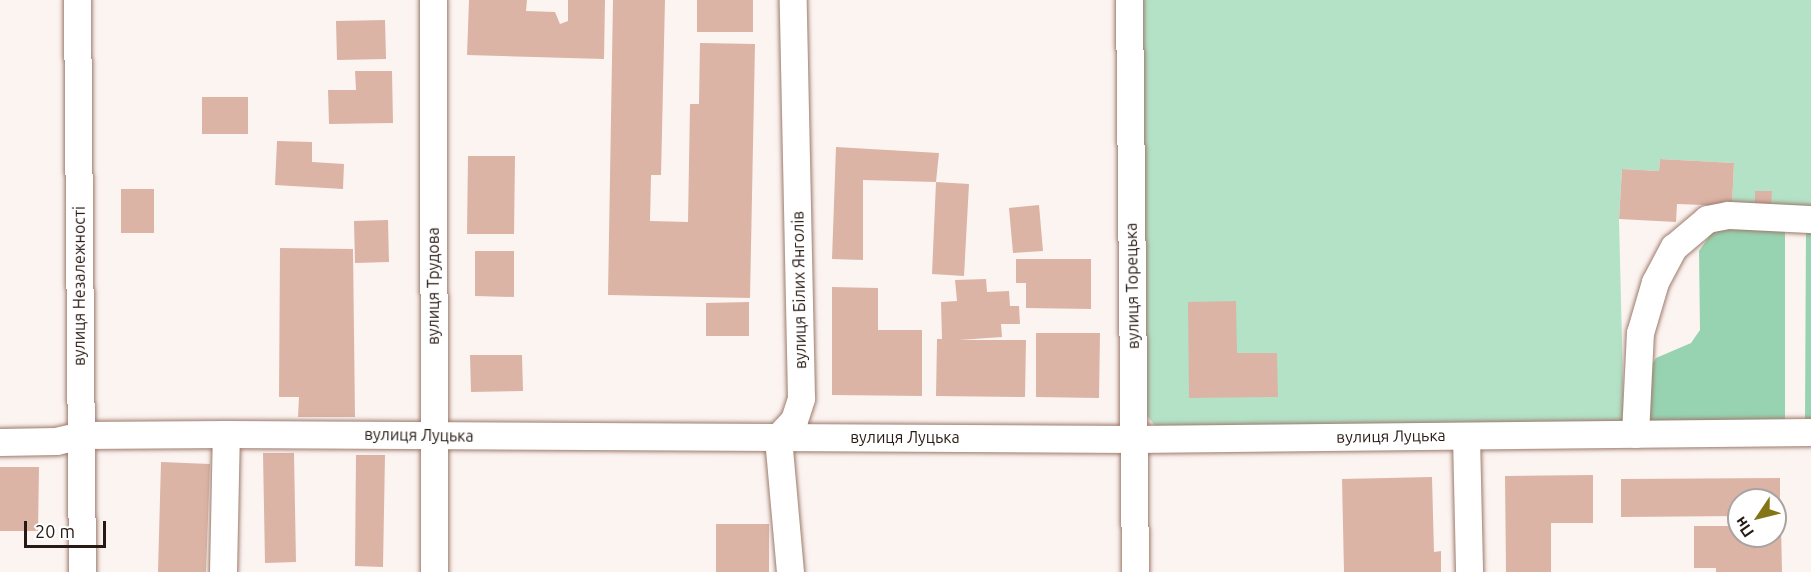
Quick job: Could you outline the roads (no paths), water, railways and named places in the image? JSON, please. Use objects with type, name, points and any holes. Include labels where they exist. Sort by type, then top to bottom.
[{"type":"street","name":"вулиця Незалежності","points":[[77,0],[82,572]]},
{"type":"street","name":"вулиця Трудова","points":[[433,0],[434,572]]},
{"type":"street","name":"вулиця Білих Янголів","points":[[778,437],[794,420],[801,398],[793,0]]},
{"type":"street","name":"вулиця Торецька","points":[[1129,0],[1135,572]]},
{"type":"street","points":[[1635,434],[1640,333],[1655,282],[1674,247],[1707,219],[1728,215],[1811,219]]},
{"type":"street","name":"вулиця Луцька","points":[[0,442],[57,441],[81,435],[226,434],[1134,439],[1811,432]]},
{"type":"street","points":[[223,572],[226,434]]},
{"type":"street","points":[[1466,436],[1469,572]]},
{"type":"street","points":[[778,437],[790,572]]}]
